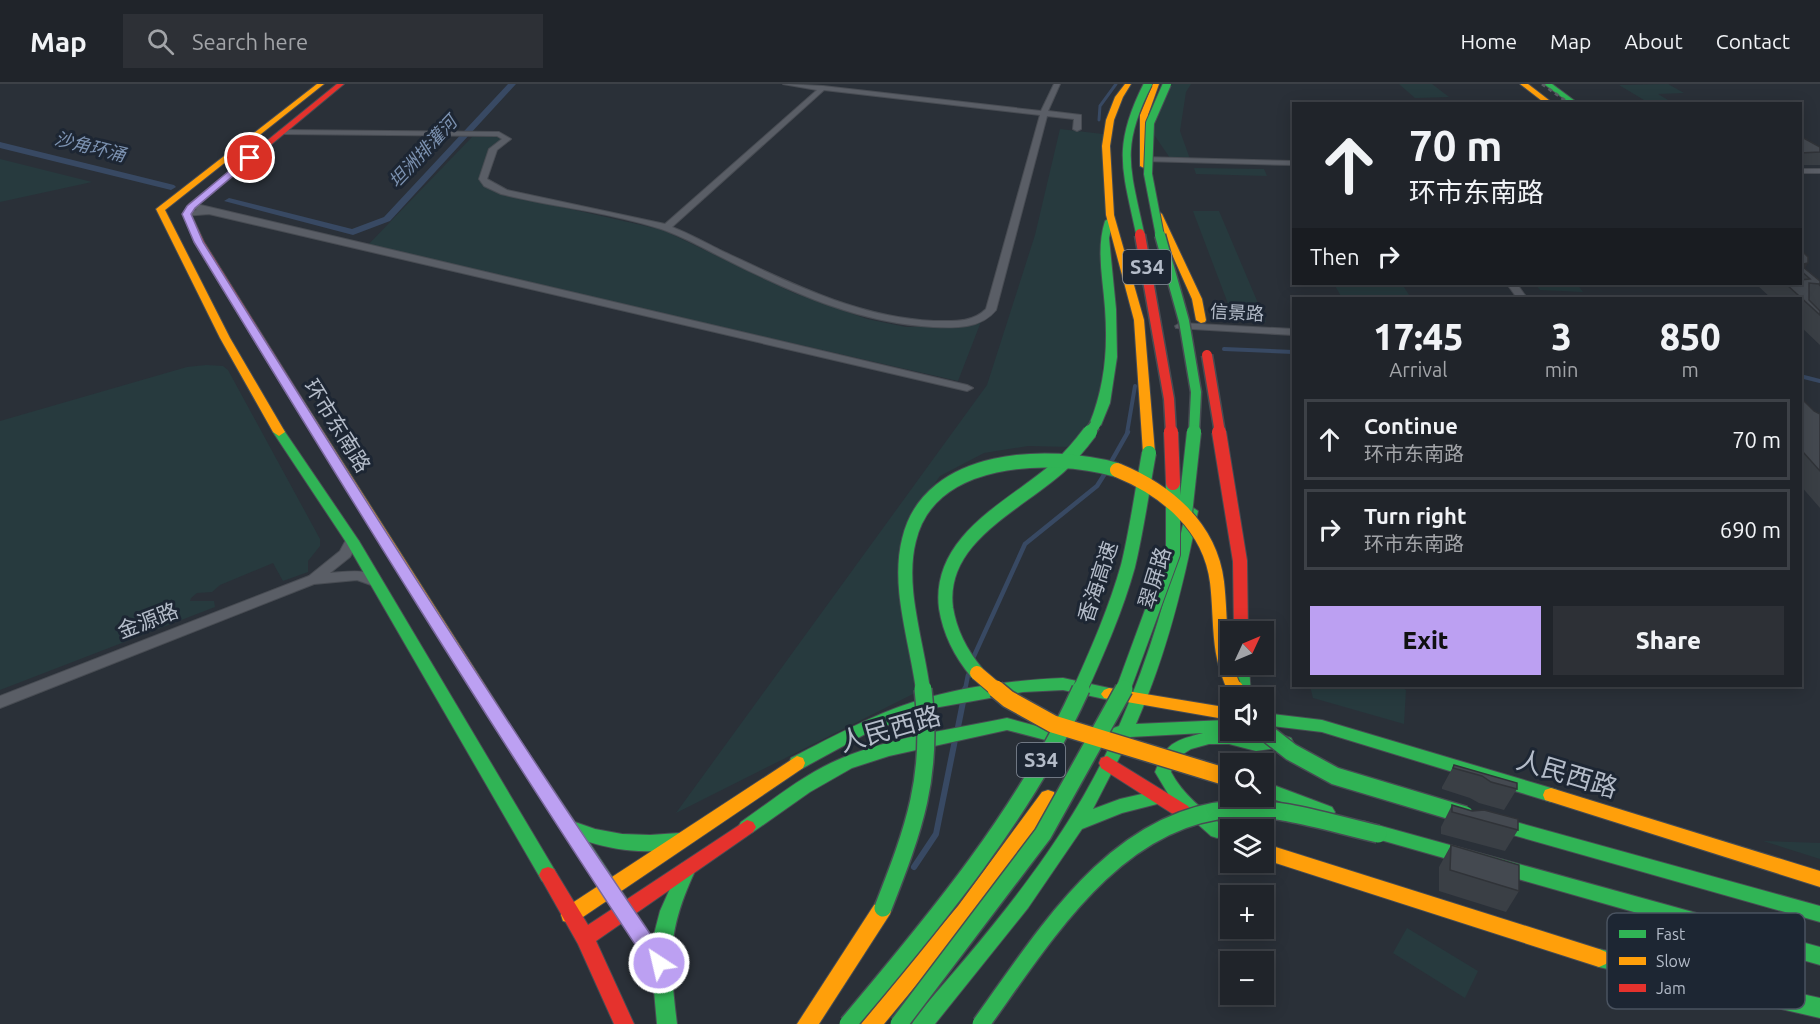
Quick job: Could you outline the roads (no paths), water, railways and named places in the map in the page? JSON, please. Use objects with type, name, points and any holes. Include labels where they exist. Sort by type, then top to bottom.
[{"type":"main road","points":[[321,84],[160,208],[225,338],[271,419],[352,541],[585,938],[624,1024]]},
{"type":"main road","points":[[189,210],[341,84]]},
{"type":"main road","name":"香海高速","points":[[848,1024],[897,968],[1021,799],[1095,656],[1118,599],[1133,546],[1149,453],[1139,320],[1110,215],[1106,146],[1110,120],[1119,97],[1128,84]]},
{"type":"main road","name":"翠屏路","points":[[1077,747],[1109,694],[1136,634],[1161,553],[1173,483],[1177,433],[1161,326],[1134,229],[1123,163],[1127,117],[1142,84]]},
{"type":"main road","name":"S34","points":[[899,1024],[1002,892],[1053,818],[1124,689],[1173,554],[1173,456],[1169,399],[1155,308],[1128,174],[1126,144],[1130,121],[1149,84]]},
{"type":"main road","name":"翠屏路","points":[[922,1024],[1017,905],[1075,824],[1138,699],[1185,558],[1195,492],[1197,430],[1180,326],[1154,223],[1144,159],[1141,125],[1145,104],[1156,84]]},
{"type":"main road","points":[[1167,84],[1150,123],[1148,174],[1158,213],[1161,239],[1184,321],[1196,392],[1193,459],[1185,512],[1173,554]]},
{"type":"main road","points":[[1523,84],[1548,102]]},
{"type":"main road","points":[[1549,85],[1573,102]]},
{"type":"main road","name":"环市东南路","points":[[189,210],[199,242],[403,572],[567,827],[659,963]]},
{"type":"main road","points":[[1158,213],[1197,299],[1240,561],[1241,621]]},
{"type":"main road","points":[[1110,215],[1104,238],[1111,361],[1110,387],[1103,410],[1078,447],[1059,467],[990,519],[958,552],[947,571],[943,586],[943,604],[949,629],[967,663],[984,682],[1027,712],[1053,724],[1220,775]]},
{"type":"main road","points":[[807,1024],[883,908],[911,834],[926,772],[926,723],[904,579],[909,536],[919,514],[934,496],[953,482],[997,465],[1045,458],[1101,467],[1127,474],[1157,490],[1199,531],[1212,557],[1219,582],[1219,638],[1225,667],[1235,687]]},
{"type":"main road","name":"人民西路","points":[[570,915],[610,891],[785,769],[863,728],[932,702],[1023,686],[1063,684],[1220,712]]},
{"type":"main road","name":"人民西路","points":[[1274,720],[1322,726],[1629,818],[1820,879]]},
{"type":"main road","points":[[1274,722],[1279,721]]},
{"type":"main road","name":"人民西路","points":[[585,938],[804,787],[847,763],[1007,724],[1042,731],[1077,747],[1220,832]]},
{"type":"main road","points":[[871,1024],[965,912],[1041,808],[1077,747],[1122,731],[1220,726]]},
{"type":"main road","points":[[1220,831],[1182,801],[1167,784],[1163,772],[1170,754],[1186,744],[1209,738],[1229,738],[1256,745],[1274,745],[1301,738],[1322,726]]},
{"type":"main road","points":[[1274,739],[1291,752],[1335,776],[1820,914]]},
{"type":"main road","points":[[1274,792],[1378,834]]},
{"type":"main road","points":[[1075,824],[1120,806],[1159,797]]},
{"type":"main road","points":[[981,1024],[1076,899],[1115,861],[1158,830],[1216,810],[1243,810],[1378,834],[1664,913]]},
{"type":"main road","points":[[567,827],[596,840],[628,845],[687,838]]},
{"type":"main road","points":[[1274,854],[1607,960]]},
{"type":"main road","points":[[667,1024],[659,963],[660,938],[666,915],[689,866]]},
{"type":"main road","points":[[1805,952],[1820,956]]},
{"type":"main road","points":[[1805,1005],[1820,1008]]},
{"type":"street","points":[[786,84],[1078,117],[1077,129]]},
{"type":"street","points":[[282,132],[500,134],[507,139],[493,149],[483,173],[487,184],[504,192],[666,228],[798,291],[870,317],[907,324],[971,322],[984,317],[991,310],[1044,113],[1057,84]]},
{"type":"street","points":[[666,228],[823,88]]},
{"type":"street","points":[[1144,159],[1292,163]]},
{"type":"street","points":[[1802,171],[1820,171]]},
{"type":"street","points":[[189,210],[209,211],[967,388]]},
{"type":"street","name":"信景路","points":[[1180,326],[1292,332]]},
{"type":"street","points":[[312,580],[345,554],[352,541]]},
{"type":"street","points":[[312,580],[358,575],[374,581]]},
{"type":"street","name":"金源路","points":[[0,702],[312,580]]},
{"type":"waterway","name":"坦洲排灌河","points":[[229,201],[353,232],[387,219],[512,84]]},
{"type":"waterway","points":[[1099,120],[1100,106],[1116,84]]},
{"type":"waterway","name":"沙角环涌","points":[[0,145],[171,187]]},
{"type":"waterway","points":[[1224,349],[1292,352]]},
{"type":"waterway","points":[[1802,376],[1820,381]]},
{"type":"waterway","points":[[1127,433],[1135,386]]},
{"type":"waterway","points":[[1111,462],[1128,432]]},
{"type":"waterway","points":[[974,656],[1025,544],[1097,486],[1104,475]]},
{"type":"waterway","points":[[965,690],[968,675]]},
{"type":"waterway","points":[[964,693],[965,689]]},
{"type":"waterway","points":[[957,732],[963,702]]},
{"type":"waterway","points":[[914,867],[936,834],[955,740]]},
{"type":"railway","points":[[1542,84],[1567,102]]}]
